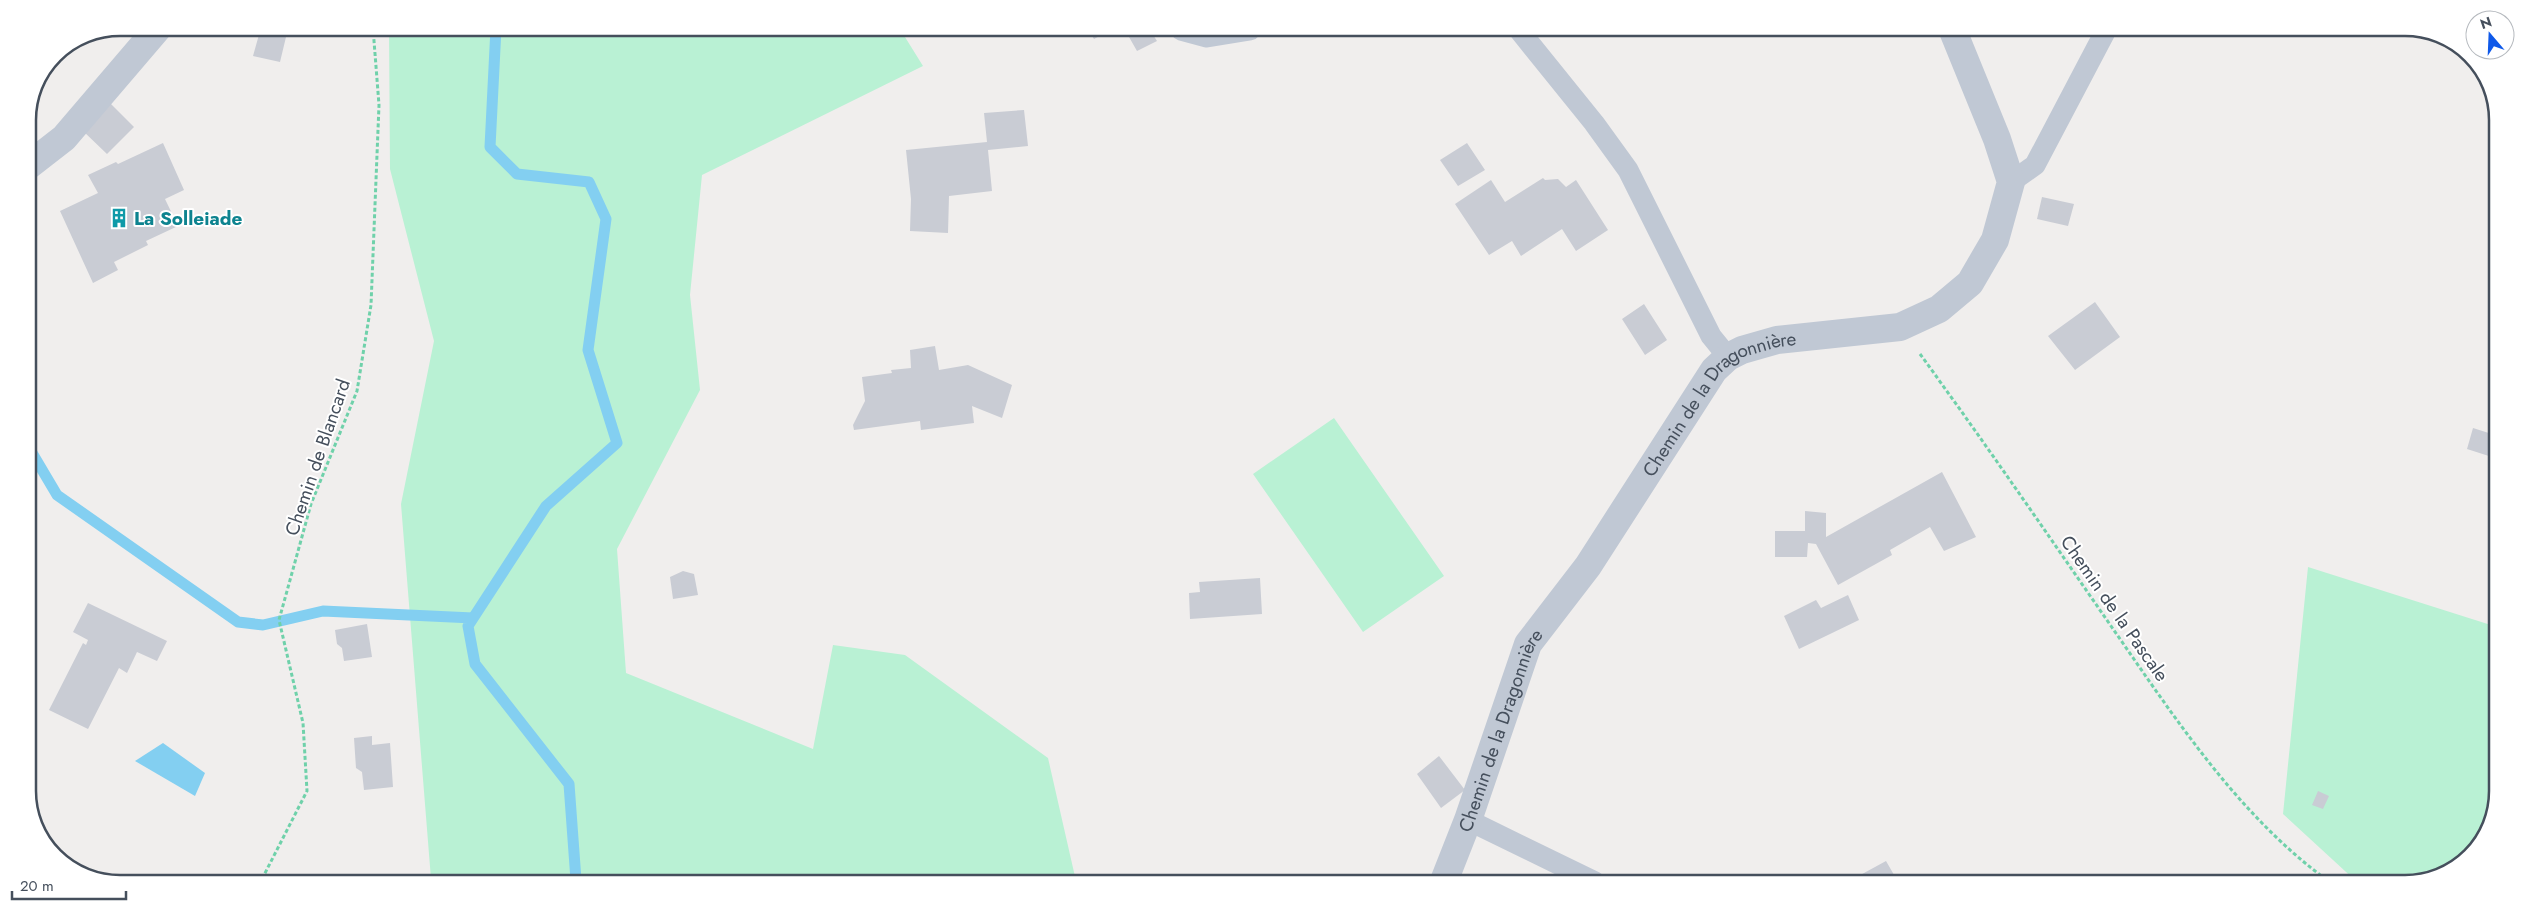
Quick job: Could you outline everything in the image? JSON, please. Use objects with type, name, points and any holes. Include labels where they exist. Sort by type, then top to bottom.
[{"type":"street","points":[[36,160],[64,138],[151,36]]},
{"type":"street","points":[[1955,36],[1997,139],[2011,182]]},
{"type":"street","name":"Chemin de la Dragonnière","points":[[1447,875],[1468,820],[1528,644],[1588,566],[1714,370],[1728,357],[1742,350],[1777,340],[1900,327],[1939,309],[1970,283],[1995,240],[2011,182]]},
{"type":"lane","points":[[1524,36],[1594,123],[1628,170],[1711,336],[1728,357]]},
{"type":"lane","points":[[2011,182],[2034,165],[2103,36]]},
{"type":"lane","points":[[1468,820],[1581,875]]},
{"type":"path","name":"Chemin de Blancard","points":[[264,875],[307,791],[303,723],[279,620],[311,504],[357,391],[371,305],[379,105],[374,36]]},
{"type":"path","name":"Chemin de la Pascale","points":[[1900,327],[1978,434],[2176,720],[2264,827],[2303,863],[2319,875]]},
{"type":"green space","points":[[389,36],[904,36],[923,66],[702,175],[690,295],[700,390],[617,549],[626,673],[813,749],[833,645],[905,655],[1048,758],[1075,875],[431,875],[401,504],[434,341],[390,169]]},
{"type":"green space","points":[[1334,418],[1444,576],[1363,632],[1253,474]]},
{"type":"green space","points":[[2308,567],[2489,624],[2489,791],[2487,807],[2480,828],[2464,850],[2451,861],[2427,872],[2405,875],[2349,875],[2283,814]]},
{"type":"water","points":[[163,743],[205,773],[195,796],[135,761]]},
{"type":"building","points":[[259,36],[286,37],[280,62],[253,56]]},
{"type":"building","points":[[1128,36],[1154,36],[1157,41],[1137,51]]},
{"type":"building","points":[[108,101],[134,127],[107,154],[82,130]]},
{"type":"building","points":[[1024,110],[1028,146],[988,150],[992,191],[949,196],[948,233],[910,231],[911,199],[906,150],[987,142],[984,113]]},
{"type":"building","name":"La Solleiade","points":[[163,143],[184,190],[165,199],[178,226],[146,241],[148,245],[114,262],[118,270],[93,283],[60,211],[98,193],[88,175],[116,162],[118,164]]},
{"type":"building","points":[[1467,143],[1485,170],[1458,186],[1440,160]]},
{"type":"building","points":[[1543,178],[1545,180],[1558,179],[1566,187],[1576,180],[1608,230],[1576,251],[1562,229],[1521,256],[1512,241],[1489,255],[1455,204],[1491,180],[1505,202]]},
{"type":"building","points":[[2042,197],[2074,204],[2068,226],[2037,219]]},
{"type":"building","points":[[2095,302],[2120,337],[2075,370],[2048,336]]},
{"type":"building","points":[[1644,304],[1667,340],[1645,355],[1622,319]]},
{"type":"building","points":[[935,346],[939,370],[968,365],[1012,385],[1002,418],[972,406],[974,423],[921,430],[920,421],[854,430],[853,425],[865,401],[862,377],[892,373],[891,370],[911,368],[910,350]]},
{"type":"building","points":[[2473,428],[2489,433],[2489,456],[2467,449]]},
{"type":"building","points":[[1942,472],[1976,537],[1944,551],[1930,527],[1890,550],[1892,555],[1838,585],[1816,544],[1808,543],[1807,557],[1775,557],[1775,531],[1805,531],[1805,511],[1826,513],[1826,537]]},
{"type":"building","points":[[683,571],[694,574],[698,595],[673,599],[670,577]]},
{"type":"building","points":[[1260,578],[1262,614],[1190,619],[1189,593],[1200,592],[1199,582]]},
{"type":"building","points":[[1848,595],[1859,620],[1799,649],[1784,616],[1816,600],[1821,608]]},
{"type":"building","points":[[88,603],[167,641],[157,661],[137,652],[127,673],[119,668],[88,729],[49,710],[83,643],[86,645],[88,640],[73,632]]},
{"type":"building","points":[[367,624],[372,657],[344,661],[342,648],[337,644],[335,630]]},
{"type":"building","points":[[372,736],[372,745],[390,743],[393,787],[364,790],[362,772],[356,768],[354,738]]},
{"type":"building","points":[[1439,756],[1465,790],[1441,808],[1417,774]]},
{"type":"building","points":[[2318,791],[2329,796],[2323,809],[2312,805]]},
{"type":"building","points":[[1886,861],[1894,875],[1860,875]]},
{"type":"waterway","points":[[496,36],[490,147],[517,174],[589,182],[606,219],[588,350],[617,443],[546,506],[468,626],[475,664],[569,784],[576,875]]},
{"type":"waterway","points":[[36,460],[57,495],[238,622],[263,625],[323,611],[473,618]]},
{"type":"place","name":"La Solleiade","points":[[119,218]]}]
